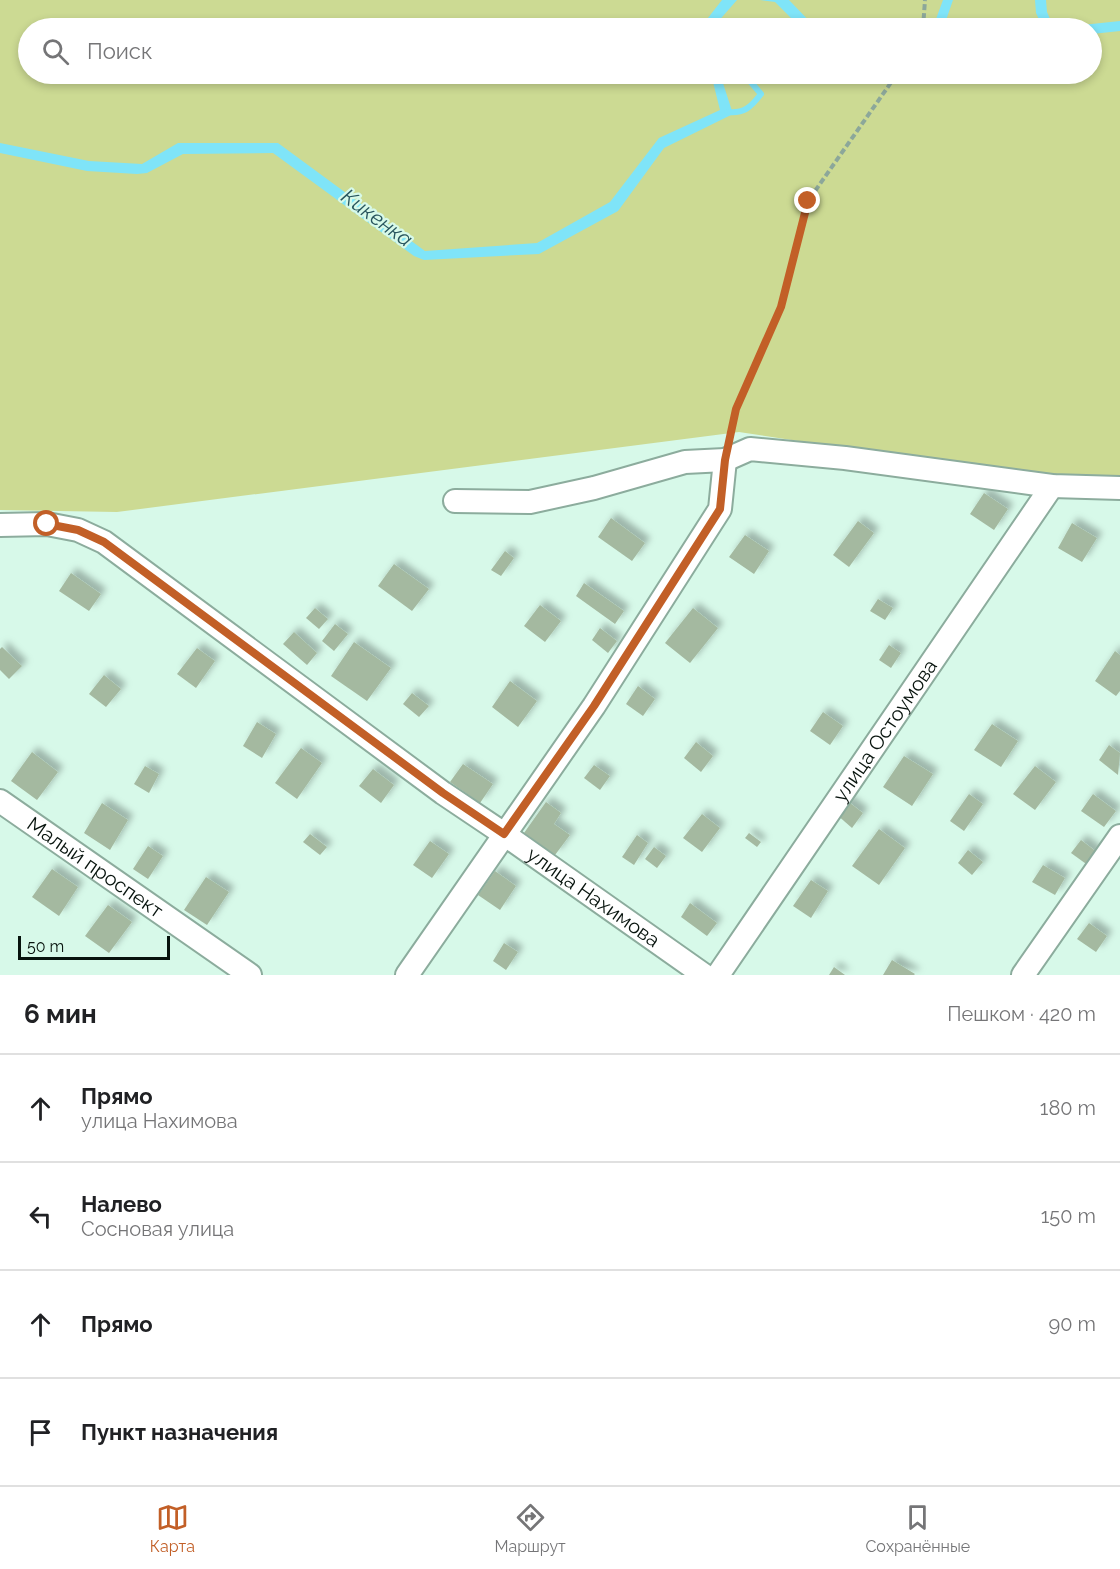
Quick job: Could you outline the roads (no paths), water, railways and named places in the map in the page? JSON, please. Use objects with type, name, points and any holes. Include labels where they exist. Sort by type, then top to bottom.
[{"type":"street","points":[[455,501],[531,502],[594,488],[685,462],[725,460],[750,449],[845,458],[1052,486],[1120,488]]},
{"type":"street","points":[[407,975],[594,706],[720,509],[725,460]]},
{"type":"street","name":"улица Остоумова","points":[[718,975],[1052,486]]},
{"type":"street","name":"улица Нахимова","points":[[0,525],[47,524],[78,530],[104,542],[434,786],[704,975]]},
{"type":"street","name":"Малый проспект","points":[[0,801],[250,975]]},
{"type":"street","points":[[1023,975],[1120,836]]},
{"type":"water","points":[[722,0],[737,0],[721,18],[708,18]]},
{"type":"water","points":[[760,0],[789,0],[806,18],[791,18],[775,2]]},
{"type":"water","points":[[943,0],[953,0],[947,18],[936,18]]},
{"type":"water","points":[[1035,0],[1046,0],[1050,18],[1038,18]]},
{"type":"water","points":[[1120,21],[1120,31],[1102,33],[1102,23]]},
{"type":"water","name":"Кикенка","points":[[714,84],[723,84],[733,114],[664,148],[618,211],[539,254],[424,260],[414,256],[273,153],[183,154],[147,173],[137,174],[87,171],[0,153],[0,143],[89,161],[142,164],[178,143],[278,143],[425,251],[537,243],[610,202],[659,138],[720,110]]},
{"type":"waterway","points":[[727,112],[738,112],[754,103],[761,94],[752,84]]}]
